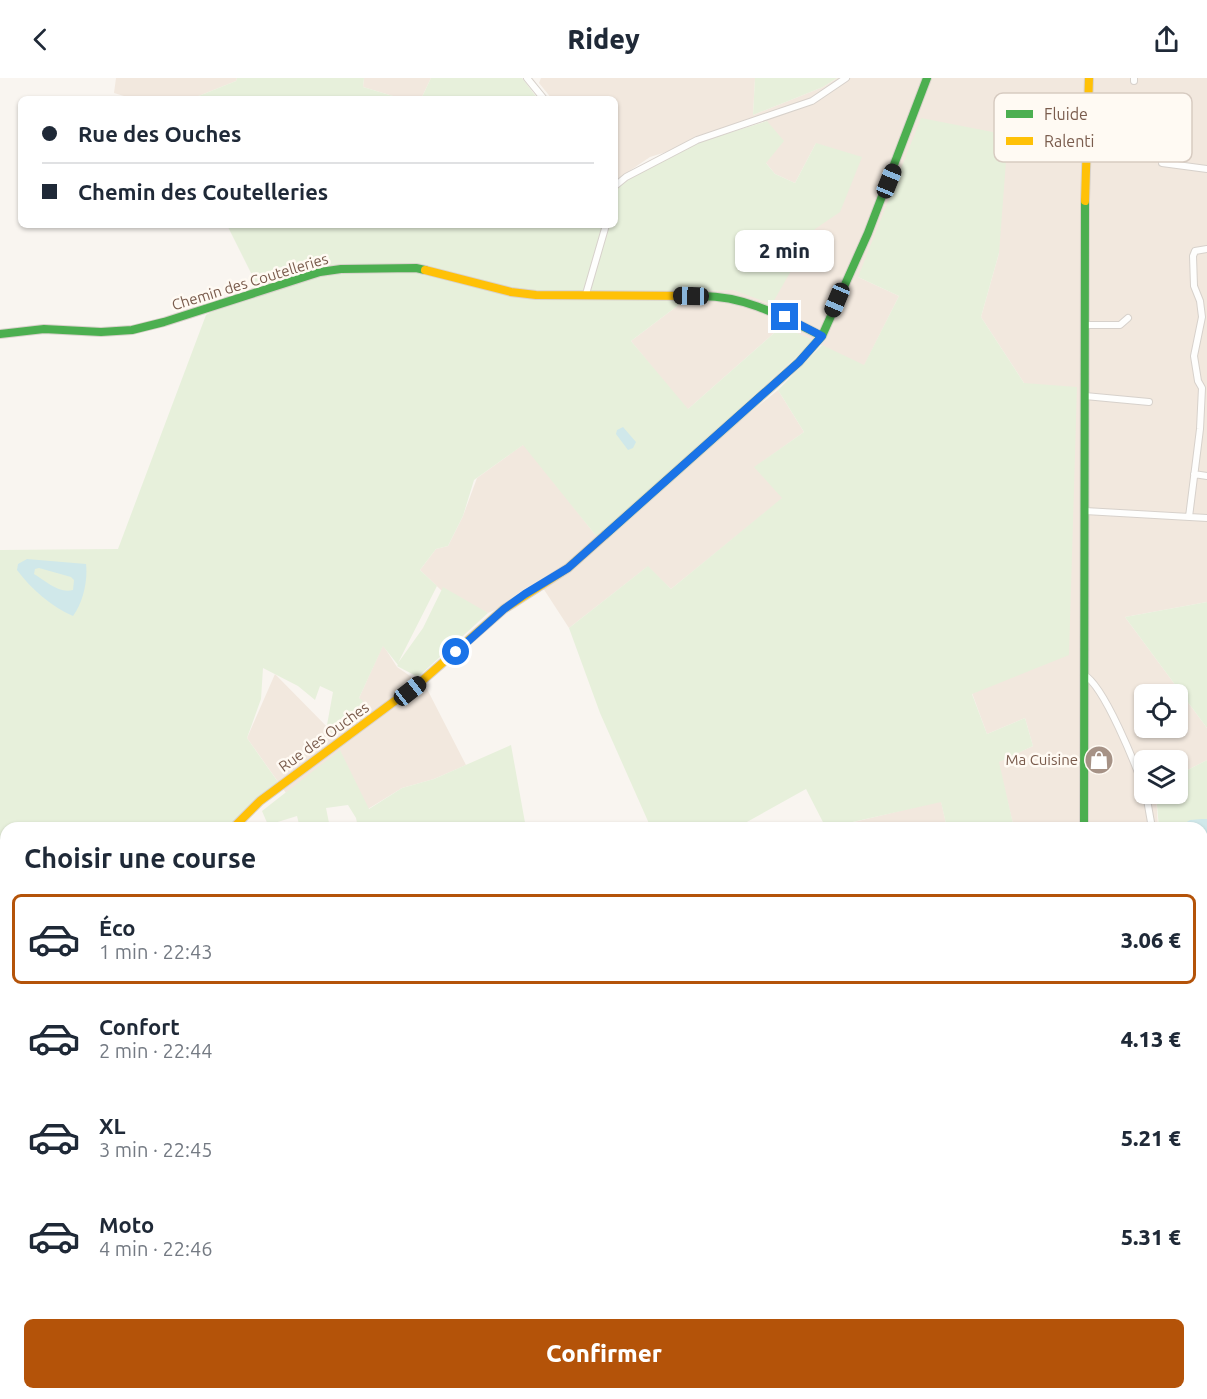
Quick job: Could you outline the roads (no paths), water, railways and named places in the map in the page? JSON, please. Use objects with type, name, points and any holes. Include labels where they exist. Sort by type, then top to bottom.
[{"type":"street","points":[[527,78],[542,96]]},
{"type":"street","points":[[618,184],[626,177],[697,140],[812,100],[846,78]]},
{"type":"street","name":"Rue des Ouches","points":[[239,822],[260,801],[423,680],[504,609],[568,568],[799,362],[822,336],[872,223],[927,78]]},
{"type":"street","points":[[1088,93],[1089,78]]},
{"type":"street","points":[[1084,822],[1086,162]]},
{"type":"street","points":[[1162,163],[1207,169]]},
{"type":"street","points":[[586,294],[605,228]]},
{"type":"street","points":[[1189,517],[1205,387],[1198,381],[1194,356],[1202,317],[1200,301],[1194,286],[1193,256],[1196,251],[1207,249]]},
{"type":"street","name":"Chemin des Coutelleries","points":[[0,334],[44,329],[101,332],[132,330],[195,313],[320,272],[341,269],[416,268],[518,293],[722,296],[764,308],[822,336]]},
{"type":"street","points":[[1085,325],[1120,325],[1128,318]]},
{"type":"street","points":[[1085,396],[1149,402]]},
{"type":"street","points":[[1194,474],[1207,476]]},
{"type":"street","points":[[1084,511],[1207,519]]},
{"type":"street","points":[[1084,675],[1093,683],[1125,739],[1134,763]]},
{"type":"street","points":[[1148,804],[1151,822]]},
{"type":"water","points":[[623,427],[636,442],[633,448],[628,450],[616,434],[617,430]]},
{"type":"water","points":[[27,559],[86,564],[84,591],[80,605],[73,616],[57,608],[35,591],[17,570],[18,564]],"holes":[[[39,568],[71,577],[74,580],[73,590],[68,591],[53,586],[34,574],[35,569]]]},
{"type":"water","points":[[1207,819],[1207,822],[1187,822]]},
{"type":"place","name":"Ma Cuisine","points":[[1099,760]]}]
